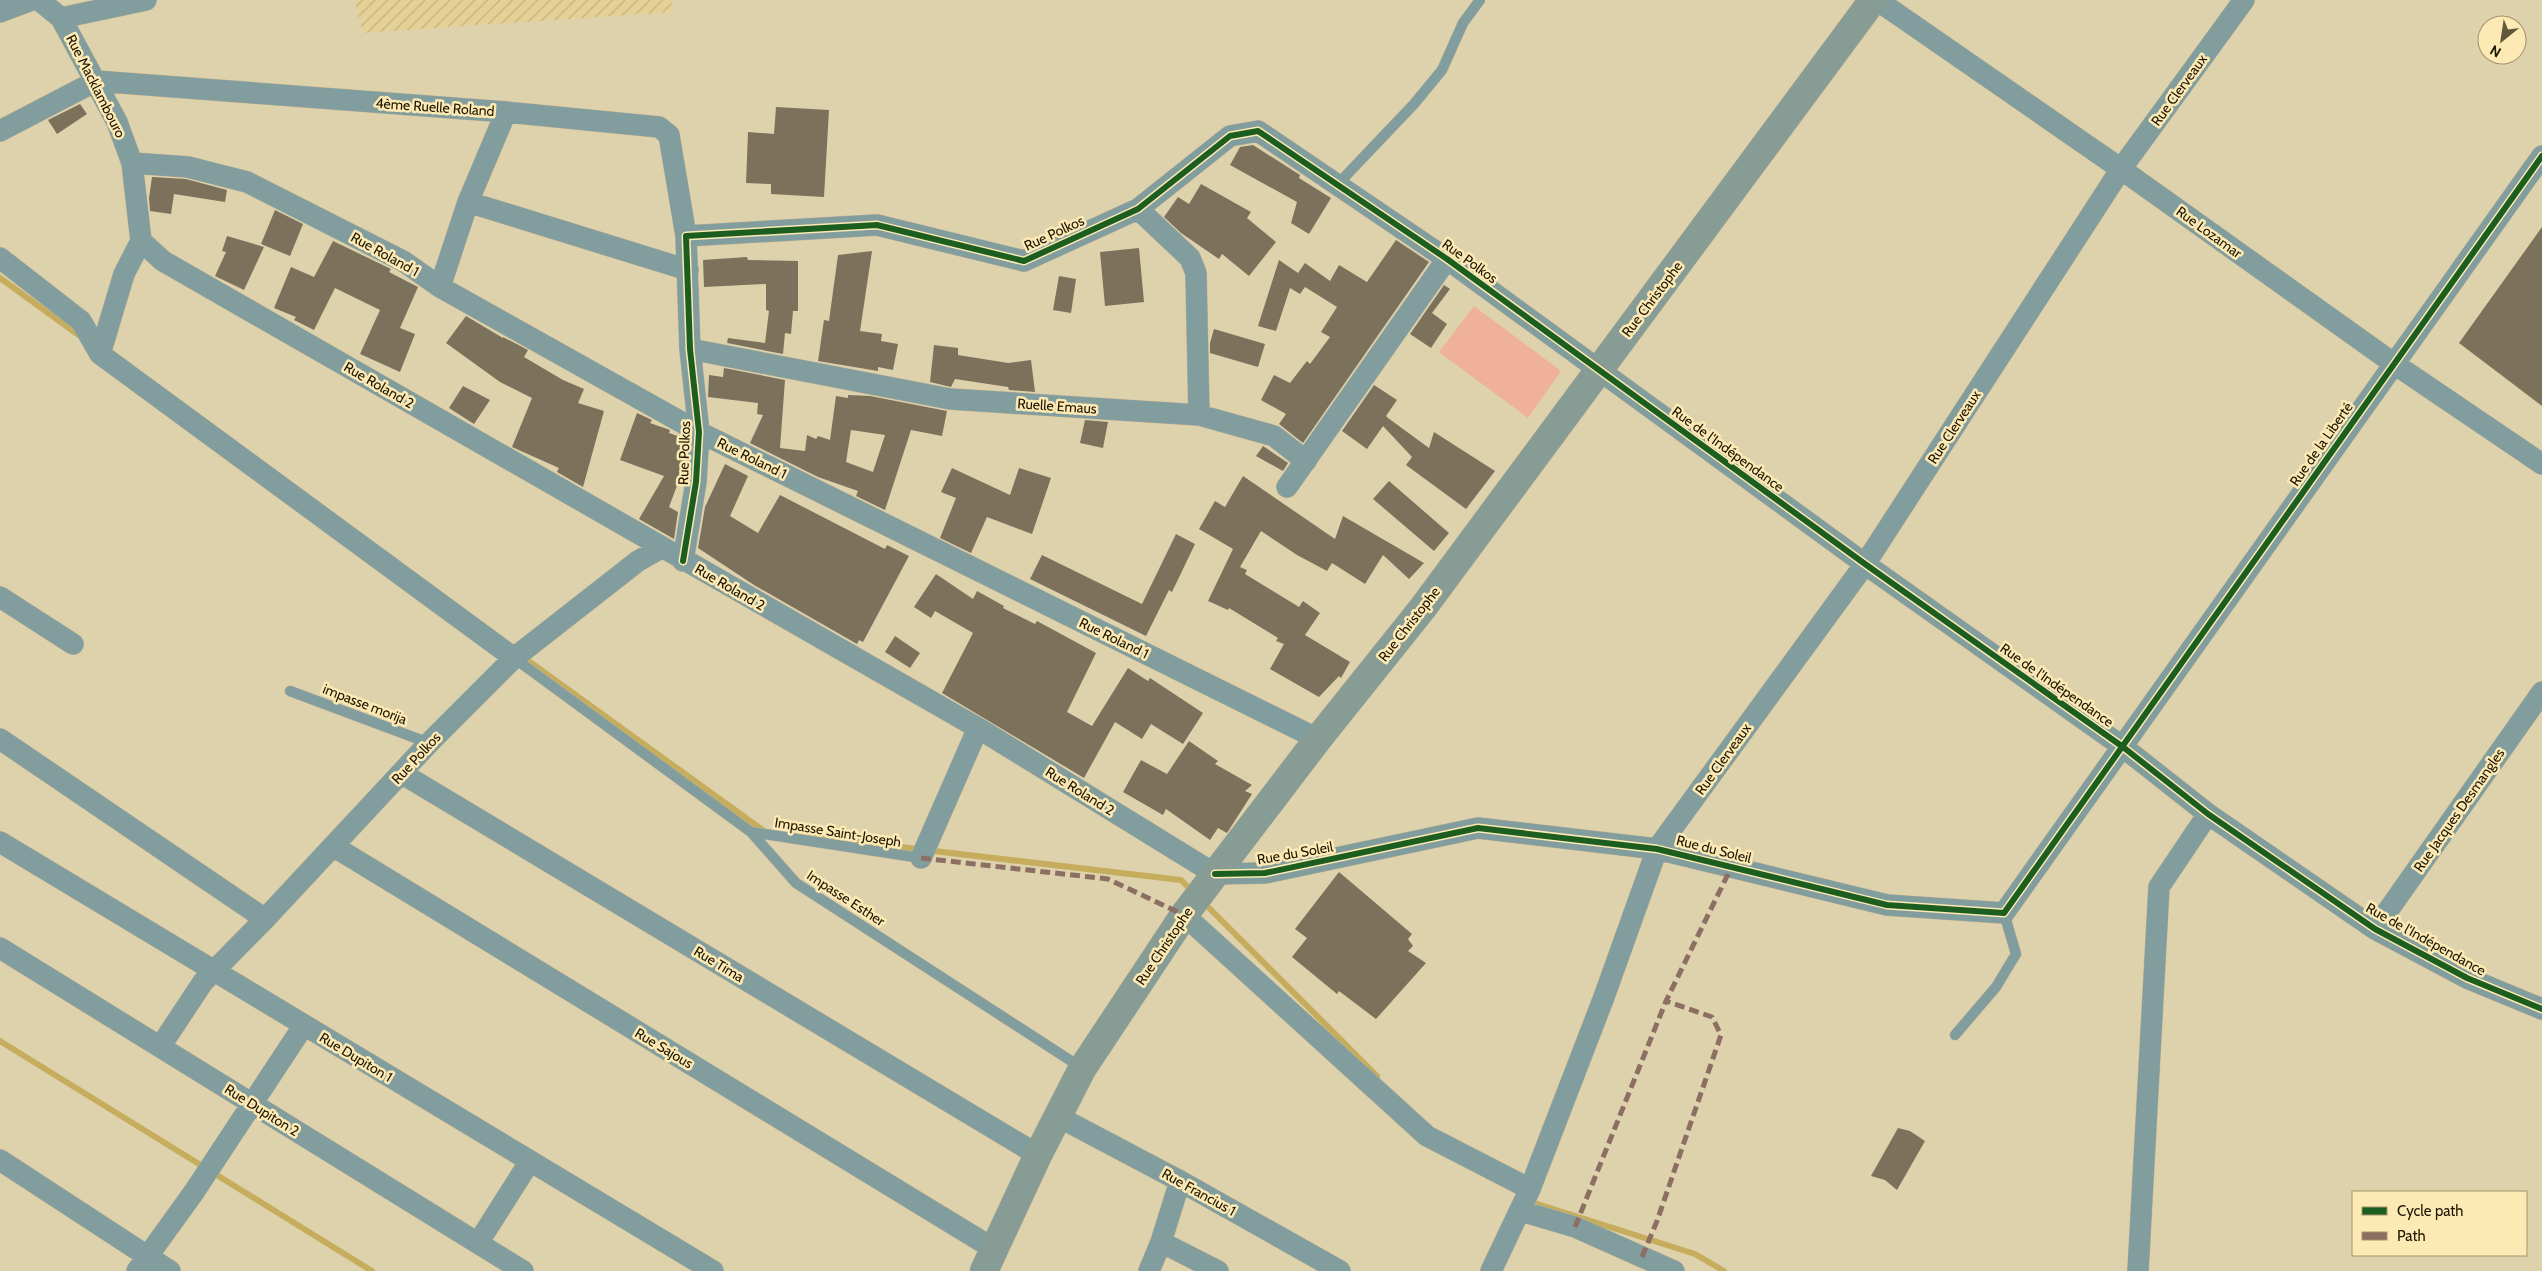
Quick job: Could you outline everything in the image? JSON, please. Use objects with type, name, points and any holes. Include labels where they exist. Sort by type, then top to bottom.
[{"type":"street","points":[[0,12],[32,0]]},
{"type":"street","name":"Rue Macklambouro","points":[[39,0],[61,18],[117,122],[132,163],[141,240]]},
{"type":"street","points":[[61,18],[146,0]]},
{"type":"street","name":"Rue Lozamar","points":[[1875,0],[2121,169],[2393,363],[2542,464]]},
{"type":"street","name":"Rue Christophe","points":[[989,1260],[1038,1155],[1082,1069],[1184,914],[1318,739],[1422,609],[1875,0]]},
{"type":"street","name":"Rue Clerveaux","points":[[1491,1271],[1530,1189],[1604,997],[1657,849],[1865,564],[2121,169],[2244,0]]},
{"type":"street","points":[[0,131],[96,82]]},
{"type":"street","name":"4ème Ruelle Roland","points":[[96,82],[506,112],[659,127],[669,135],[686,236]]},
{"type":"street","points":[[440,287],[468,202],[506,112]]},
{"type":"street","name":"Rue Polkos","points":[[683,561],[696,482],[699,432],[690,349],[686,236],[877,224],[1024,261],[1138,209],[1230,136],[1258,131],[1447,259],[1599,370]]},
{"type":"street","name":"Rue de la Liberté","points":[[2123,747],[2393,363],[2542,156]]},
{"type":"street","name":"Rue Roland 1","points":[[132,163],[188,167],[247,182],[403,261],[440,287],[699,432],[1318,739]]},
{"type":"street","points":[[468,202],[688,270]]},
{"type":"street","points":[[1138,209],[1190,258],[1196,273],[1199,415]]},
{"type":"street","points":[[100,354],[124,274],[141,240]]},
{"type":"street","name":"Rue Roland 2","points":[[141,240],[164,261],[660,548],[978,728],[1215,874]]},
{"type":"street","points":[[0,258],[81,321],[100,354],[518,655]]},
{"type":"street","points":[[1287,487],[1447,259]]},
{"type":"street","name":"Ruelle Emaus","points":[[690,349],[950,399],[1199,415],[1274,436],[1306,461]]},
{"type":"street","name":"Rue de l'Indépendance","points":[[1599,370],[1865,564],[2123,747],[2208,814],[2375,929],[2467,978],[2542,1009]]},
{"type":"street","name":"Rue Polkos","points":[[160,1047],[203,982],[215,972],[429,743],[518,655],[638,561],[660,548]]},
{"type":"street","points":[[0,597],[73,644]]},
{"type":"street","name":"Rue Jacques Desmangles","points":[[2375,929],[2542,692]]},
{"type":"street","points":[[921,858],[929,836],[978,728]]},
{"type":"street","points":[[0,739],[265,919]]},
{"type":"street","points":[[2004,913],[2123,747]]},
{"type":"street","name":"Rue Tima","points":[[401,773],[1038,1155]]},
{"type":"street","points":[[2138,1271],[2159,887],[2208,814]]},
{"type":"street","name":"Rue du Soleil","points":[[1215,874],[1265,873],[1478,828],[1657,849],[1887,905],[2004,913]]},
{"type":"street","name":"Rue Dupiton 1","points":[[0,842],[713,1271]]},
{"type":"street","name":"Rue Sajous","points":[[333,846],[989,1260]]},
{"type":"street","points":[[1184,914],[1427,1136],[1530,1189]]},
{"type":"street","name":"Rue Dupiton 2","points":[[0,948],[524,1271]]},
{"type":"street","points":[[142,1264],[194,1192],[304,1025]]},
{"type":"street","name":"Rue Francius 1","points":[[1057,1116],[1180,1181],[1340,1271]]},
{"type":"street","points":[[0,1160],[142,1264],[170,1271]]},
{"type":"street","points":[[478,1243],[530,1161]]},
{"type":"street","points":[[1149,1271],[1161,1242],[1180,1181]]},
{"type":"street","points":[[1521,1211],[1575,1227],[1674,1271]]},
{"type":"street","points":[[1161,1242],[1218,1271]]},
{"type":"lane","points":[[1337,185],[1414,104],[1442,70],[1463,23],[1480,0]]},
{"type":"lane","name":"Impasse Esther","points":[[518,655],[751,832],[796,883],[1082,1069]]},
{"type":"lane","name":"impasse morija","points":[[290,691],[429,743]]},
{"type":"lane","name":"Impasse Saint-Joseph","points":[[751,832],[921,858]]},
{"type":"lane","points":[[1955,1035],[1996,988],[2016,954],[2004,913]]},
{"type":"shaded area","points":[[354,0],[671,0],[673,12],[363,33]]},
{"type":"shaded area","points":[[1474,306],[1561,371],[1528,418],[1439,352]]},
{"type":"building","points":[[80,104],[87,114],[57,134],[48,120]]},
{"type":"building","points":[[776,107],[829,110],[824,197],[771,194],[771,184],[746,183],[748,132],[774,134]]},
{"type":"building","points":[[1253,145],[1300,175],[1299,178],[1331,198],[1309,234],[1291,223],[1297,202],[1230,165],[1240,147]]},
{"type":"building","points":[[152,177],[186,179],[227,190],[225,202],[174,194],[171,214],[150,211],[149,198]]},
{"type":"building","points":[[1201,184],[1251,212],[1247,218],[1276,242],[1249,276],[1222,254],[1219,259],[1181,233],[1164,217],[1178,197],[1189,204]]},
{"type":"building","points":[[275,210],[303,224],[290,256],[261,244]]},
{"type":"building","points":[[2542,227],[2542,406],[2459,343]]},
{"type":"building","points":[[227,236],[264,247],[244,290],[215,276],[226,252],[222,251]]},
{"type":"building","points":[[1396,240],[1429,262],[1303,443],[1279,424],[1286,414],[1261,400],[1274,375],[1290,383],[1307,361],[1310,364],[1330,337],[1321,332],[1337,307],[1305,287],[1300,294],[1290,288],[1276,331],[1258,326],[1279,260],[1298,273],[1305,263],[1330,281],[1339,265],[1367,282]]},
{"type":"building","points":[[333,241],[391,269],[389,272],[418,287],[400,328],[415,334],[400,372],[360,354],[380,310],[335,288],[314,330],[294,320],[296,317],[274,308],[291,267],[314,277]]},
{"type":"building","points":[[1139,248],[1144,302],[1105,306],[1100,252]]},
{"type":"building","points":[[872,251],[860,331],[882,334],[881,341],[898,344],[893,370],[878,367],[878,371],[818,361],[824,320],[829,321],[838,255]]},
{"type":"building","points":[[747,257],[748,260],[798,261],[798,311],[793,311],[791,334],[785,333],[783,354],[727,343],[728,338],[765,343],[769,311],[766,310],[766,284],[704,287],[703,260]]},
{"type":"building","points":[[1059,276],[1076,279],[1071,313],[1053,310]]},
{"type":"building","points":[[1444,285],[1450,289],[1432,313],[1447,324],[1431,348],[1410,334]]},
{"type":"building","points":[[466,316],[528,350],[524,357],[563,380],[584,389],[578,403],[604,411],[583,487],[557,472],[559,468],[512,447],[532,398],[500,382],[446,343]]},
{"type":"building","points":[[1214,329],[1265,344],[1258,367],[1210,353],[1210,343]]},
{"type":"building","points":[[934,345],[958,348],[958,355],[1008,363],[1031,360],[1035,392],[1009,390],[1008,387],[955,379],[951,387],[930,382]]},
{"type":"building","points":[[724,368],[785,380],[780,448],[805,451],[807,435],[816,439],[818,436],[830,440],[836,396],[848,398],[848,395],[870,396],[947,411],[942,436],[911,430],[885,510],[856,496],[858,491],[818,477],[750,443],[763,415],[757,414],[758,403],[708,397],[709,375],[723,377]],"holes":[[[851,430],[885,435],[873,472],[846,462]]]},
{"type":"building","points":[[1374,385],[1397,400],[1386,416],[1429,448],[1434,432],[1495,471],[1466,509],[1406,465],[1412,457],[1383,426],[1367,449],[1342,431]]},
{"type":"building","points":[[463,386],[490,400],[474,424],[449,408]]},
{"type":"building","points":[[637,413],[652,420],[650,423],[670,430],[669,433],[686,439],[685,464],[669,507],[678,512],[674,539],[639,519],[664,476],[620,460]]},
{"type":"building","points":[[1085,420],[1108,422],[1103,448],[1080,443]]},
{"type":"building","points":[[1263,446],[1288,463],[1283,471],[1256,456]]},
{"type":"building","points":[[725,464],[748,476],[730,516],[758,533],[780,495],[885,549],[887,545],[909,556],[863,642],[859,640],[857,644],[754,585],[698,548],[705,507]]},
{"type":"building","points":[[952,468],[1010,495],[1019,468],[1051,478],[1032,534],[987,517],[971,553],[940,538],[956,498],[941,492]]},
{"type":"building","points":[[1243,476],[1335,539],[1343,516],[1424,563],[1409,579],[1383,555],[1365,584],[1332,563],[1327,571],[1297,555],[1261,531],[1240,567],[1247,570],[1245,574],[1299,607],[1303,601],[1320,613],[1305,635],[1350,662],[1341,678],[1339,676],[1319,697],[1270,669],[1284,644],[1276,641],[1278,638],[1229,608],[1228,610],[1208,601],[1233,549],[1199,529],[1215,501],[1225,507]]},
{"type":"building","points":[[1389,481],[1449,533],[1434,551],[1373,499]]},
{"type":"building","points":[[1176,534],[1195,544],[1172,592],[1169,590],[1146,636],[1030,579],[1042,555],[1142,604]]},
{"type":"building","points":[[936,574],[973,599],[977,591],[1004,606],[1003,608],[1035,624],[1037,621],[1096,653],[1067,712],[1092,726],[1128,668],[1148,681],[1150,678],[1203,713],[1183,744],[1151,724],[1142,739],[1115,722],[1084,778],[942,693],[973,633],[935,611],[931,618],[914,607]]},
{"type":"building","points":[[895,636],[920,653],[910,668],[885,652]]},
{"type":"building","points":[[1189,741],[1218,761],[1215,764],[1252,785],[1245,791],[1252,794],[1227,833],[1218,828],[1210,840],[1166,809],[1163,815],[1123,792],[1141,760],[1167,774]]},
{"type":"building","points":[[1339,872],[1412,934],[1408,939],[1413,946],[1408,951],[1426,963],[1376,1019],[1339,991],[1337,994],[1292,957],[1307,938],[1295,929]]},
{"type":"building","points":[[1898,1128],[1910,1131],[1925,1141],[1897,1190],[1885,1180],[1871,1176]]},
{"type":"waterway","points":[[0,278],[80,336]]},
{"type":"waterway","points":[[523,657],[764,831]]},
{"type":"waterway","points":[[806,836],[1181,880],[1193,892]]},
{"type":"waterway","points":[[1202,901],[1377,1076]]},
{"type":"waterway","points":[[0,1041],[372,1271]]},
{"type":"waterway","points":[[1528,1201],[1695,1254],[1724,1271]]},
{"type":"marked path","points":[[921,858],[1108,879],[1184,915]]},
{"type":"marked path","points":[[1575,1227],[1666,1001],[1732,866]]},
{"type":"marked path","points":[[1642,1257],[1657,1221],[1721,1035],[1712,1017],[1666,1001]]},
{"type":"cycle path","points":[[683,561],[696,482],[699,432],[690,349],[686,236],[877,225],[1024,261],[1138,209],[1230,136],[1258,131],[1447,259],[1865,564],[2123,747],[2208,814],[2375,929],[2467,978],[2542,1009]]},
{"type":"cycle path","points":[[1215,874],[1265,873],[1478,828],[1657,849],[1887,905],[2004,913],[2542,156]]}]
